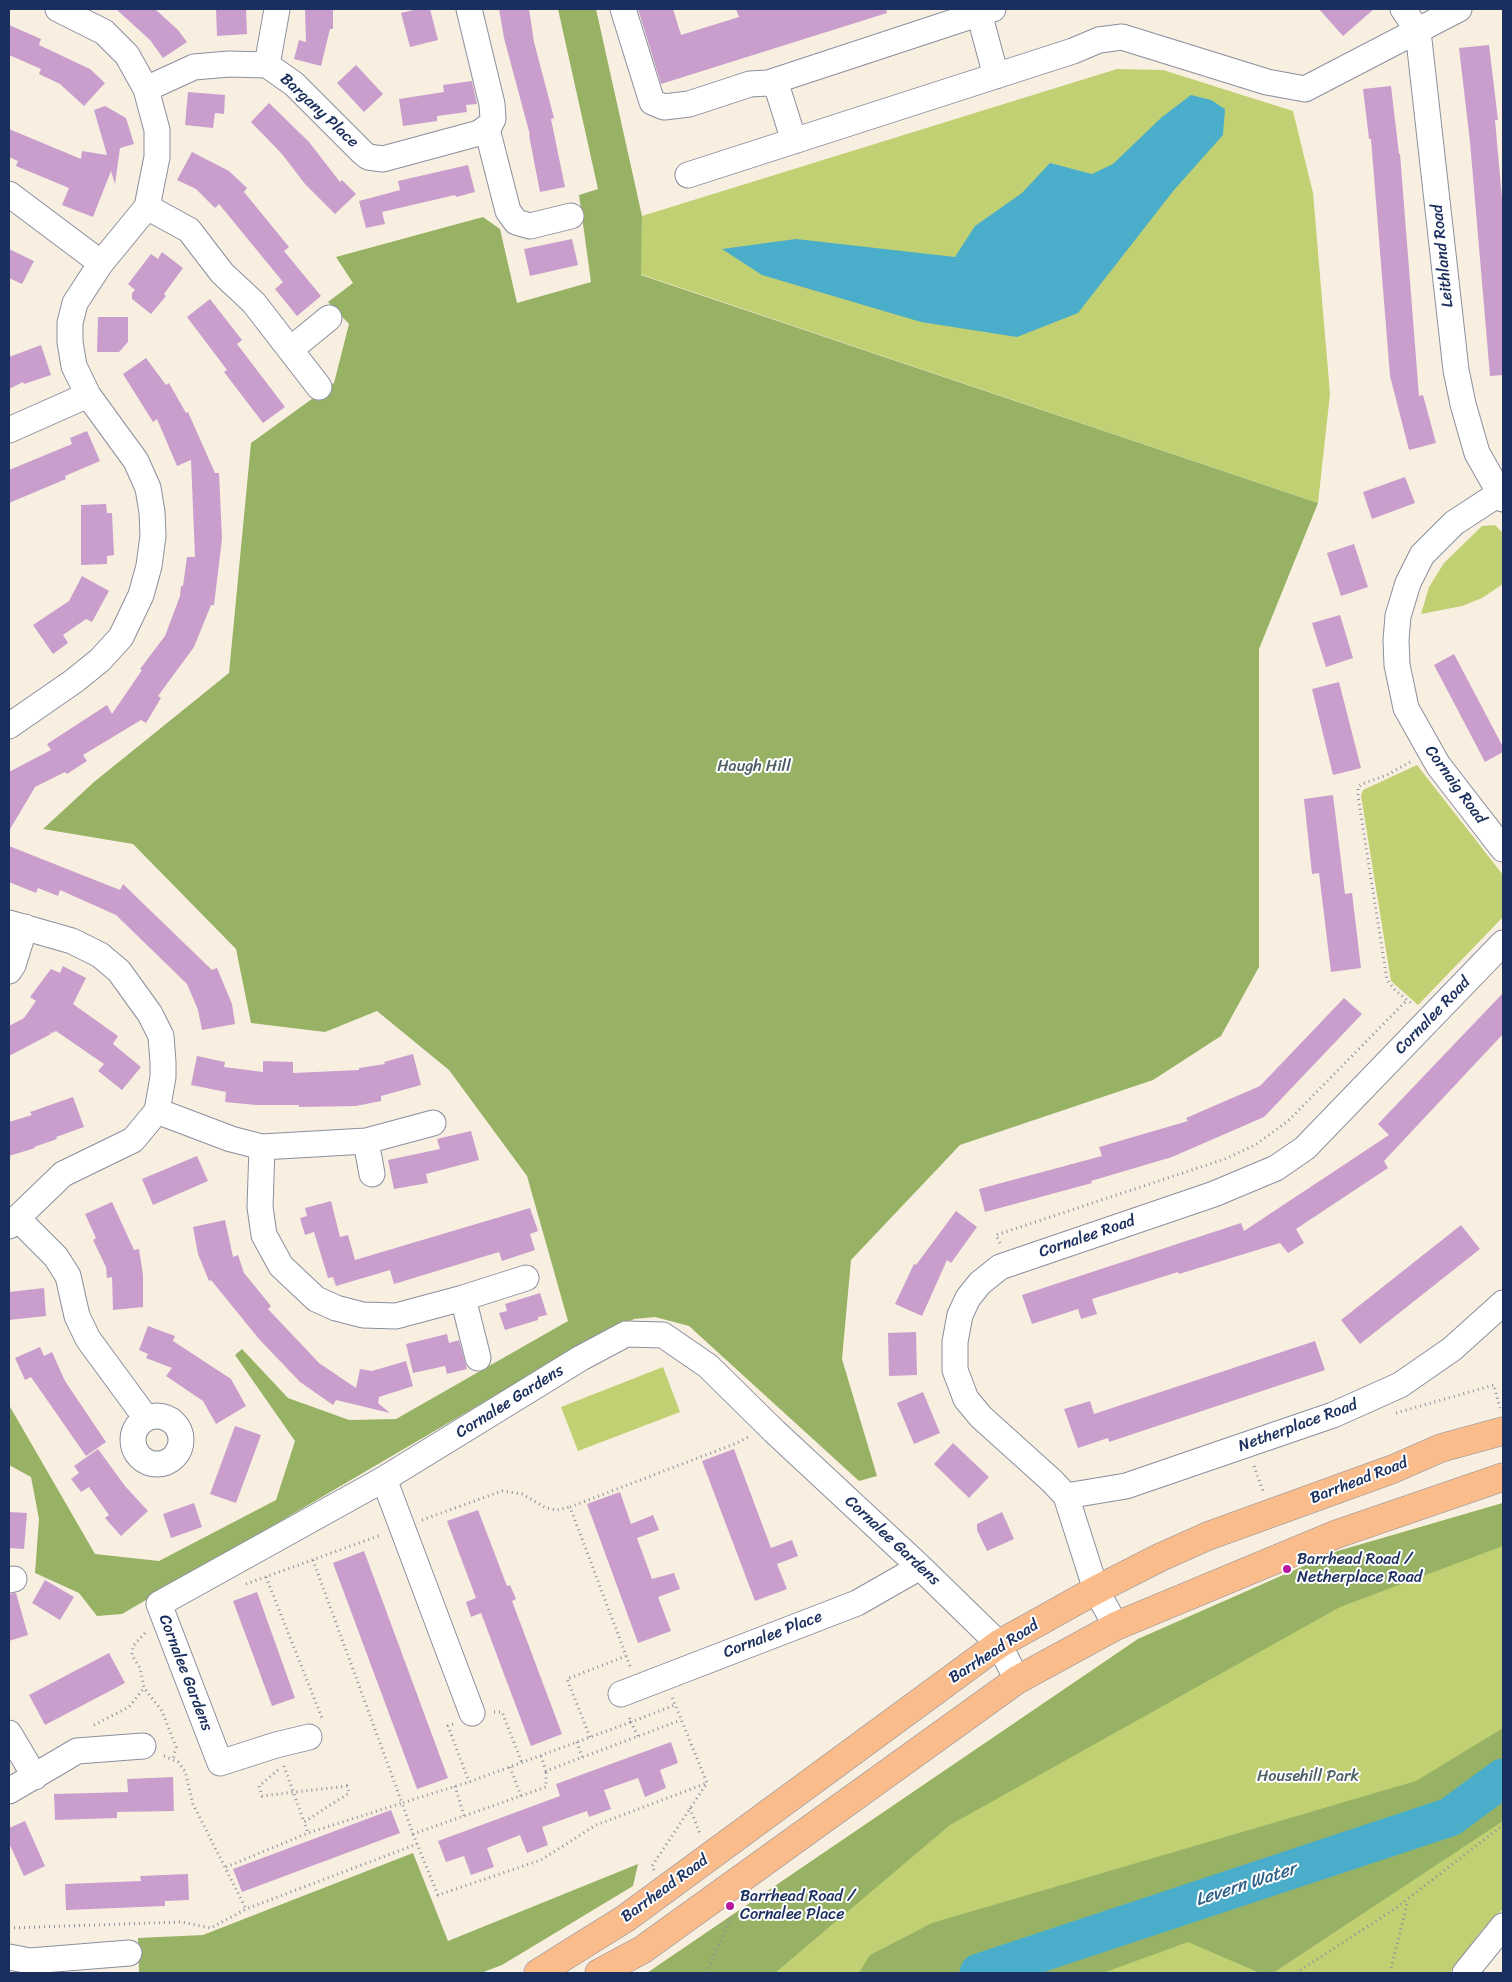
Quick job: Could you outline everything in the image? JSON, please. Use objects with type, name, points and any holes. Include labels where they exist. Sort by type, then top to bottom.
[{"type":"main road","name":"Barrhead Road","points":[[538,1973],[626,1918],[999,1644],[1096,1590],[1208,1536],[1393,1469],[1502,1421]]},
{"type":"main road","points":[[599,1973],[642,1950],[1017,1680],[1116,1626],[1337,1534],[1503,1477]]},
{"type":"street","points":[[9,726],[74,682],[100,660],[121,636],[141,596],[149,566],[153,536],[148,488],[136,461],[88,395],[74,366],[70,342],[70,323],[76,303],[101,263],[147,206],[157,157],[157,130],[146,89],[127,55],[104,32],[58,9]]},
{"type":"street","points":[[267,65],[277,9]]},
{"type":"street","points":[[469,9],[492,104],[493,120],[487,129],[508,212],[516,222],[530,226],[571,216]]},
{"type":"street","points":[[622,9],[652,102],[664,107],[689,104],[750,84],[768,83],[986,11],[996,76]]},
{"type":"street","name":"Leithland Road","points":[[1403,9],[1418,31],[1456,370],[1463,404],[1477,453],[1501,496]]},
{"type":"street","points":[[688,175],[1073,51],[1099,40],[1122,37],[1267,82],[1304,89],[1459,9]]},
{"type":"street","name":"Bargany Place","points":[[146,89],[194,67],[229,64],[267,65],[294,84],[356,146],[368,157],[373,158],[383,159],[479,133],[487,129]]},
{"type":"street","points":[[768,83],[778,87],[794,141]]},
{"type":"street","points":[[9,194],[101,263]]},
{"type":"street","points":[[147,206],[189,230],[222,273],[254,303],[320,387]]},
{"type":"street","points":[[291,349],[329,318]]},
{"type":"street","points":[[9,430],[88,395]]},
{"type":"street","name":"Cornaig Road","points":[[1501,496],[1454,523],[1422,555],[1408,583],[1398,616],[1396,640],[1397,665],[1406,708],[1438,765],[1503,849]]},
{"type":"street","points":[[9,971],[13,965],[17,925],[72,940],[100,955],[119,971],[150,1014],[160,1036],[163,1078],[157,1111],[133,1140],[63,1174],[13,1222],[56,1257],[68,1276],[77,1316],[88,1339],[146,1418]]},
{"type":"street","name":"Cornalee Road","points":[[1116,1626],[1096,1590],[1066,1496],[1052,1480],[981,1417],[966,1400],[955,1370],[955,1342],[960,1315],[968,1298],[980,1283],[1000,1268],[1214,1194],[1276,1168],[1305,1148],[1503,943]]},
{"type":"street","points":[[157,1111],[231,1139],[262,1147],[366,1141],[433,1123]]},
{"type":"street","points":[[366,1141],[372,1174]]},
{"type":"street","points":[[262,1147],[260,1207],[264,1235],[281,1266],[316,1299],[336,1308],[363,1315],[396,1316],[463,1298],[526,1278]]},
{"type":"street","points":[[463,1298],[478,1358]]},
{"type":"street","name":"Netherplace Road","points":[[1066,1496],[1126,1486],[1333,1415],[1400,1385],[1452,1349],[1503,1302]]},
{"type":"street","name":"Cornalee Gardens","points":[[308,1737],[276,1744],[220,1763],[158,1604],[384,1479],[581,1358],[626,1334],[663,1336],[708,1366],[999,1644],[1017,1680]]},
{"type":"street","points":[[384,1479],[472,1713]]},
{"type":"street","name":"Cornalee Place","points":[[629,1691],[856,1603],[920,1567]]},
{"type":"street","points":[[9,1733],[35,1777]]},
{"type":"street","points":[[9,1791],[77,1750],[143,1746]]},
{"type":"street","points":[[1465,1973],[1503,1926]]},
{"type":"street","points":[[9,1957],[30,1961],[129,1953]]},
{"type":"path","points":[[1387,774],[1358,787],[1358,796],[1387,980],[1395,990]]},
{"type":"path","points":[[996,1235],[1225,1159],[1254,1145],[1288,1121],[1407,1000]]},
{"type":"path","points":[[1390,1413],[1400,1413],[1494,1385],[1502,1421]]},
{"type":"path","points":[[484,1496],[502,1491],[511,1491],[522,1494],[546,1508],[557,1510],[570,1507],[737,1443],[768,1425]]},
{"type":"path","points":[[570,1507],[626,1656],[631,1722],[638,1736]]},
{"type":"path","points":[[266,1577],[312,1560],[413,1834],[438,1895],[541,1860],[596,1825],[706,1783]]},
{"type":"path","points":[[162,1615],[133,1646],[132,1655],[140,1668],[144,1688],[162,1711],[176,1747],[173,1760]]},
{"type":"path","points":[[590,1738],[568,1679],[626,1656]]},
{"type":"path","points":[[664,1677],[706,1783]]},
{"type":"path","points":[[77,1750],[77,1734],[129,1707],[144,1688]]},
{"type":"path","points":[[226,1867],[308,1833],[510,1767],[676,1704]]},
{"type":"path","points":[[546,1771],[681,1720]]},
{"type":"path","points":[[577,1742],[582,1757]]},
{"type":"path","points":[[276,1744],[304,1822]]},
{"type":"path","points":[[143,1746],[178,1762],[185,1771],[193,1804],[246,1909]]},
{"type":"path","points":[[413,1834],[546,1787],[546,1771],[541,1756]]},
{"type":"path","points":[[510,1767],[521,1796]]},
{"type":"path","points":[[666,1889],[652,1866],[706,1783]]},
{"type":"path","points":[[455,1786],[464,1816]]},
{"type":"path","points":[[1296,1973],[1408,1899],[1503,1826]]},
{"type":"path","points":[[9,1928],[181,1922],[211,1928],[246,1909],[417,1844]]},
{"type":"path","points":[[1390,1973],[1408,1899]]},
{"type":"path","points":[[706,1973],[732,1914]]},
{"type":"green space","name":"Haugh Hill","points":[[558,9],[596,9],[642,216],[641,275],[1318,503],[1259,649],[1259,967],[1221,1036],[1153,1080],[960,1145],[851,1260],[842,1359],[877,1476],[859,1481],[689,1326],[655,1317],[634,1319],[578,1347],[122,1614],[97,1616],[79,1593],[35,1573],[39,1519],[31,1477],[9,1465],[9,1405],[95,1554],[159,1561],[276,1500],[295,1441],[235,1355],[242,1349],[288,1398],[349,1420],[396,1419],[568,1321],[527,1176],[449,1070],[377,1011],[325,1032],[251,1023],[236,949],[133,844],[43,829],[94,782],[229,673],[251,443],[334,383],[349,324],[328,302],[353,283],[336,257],[483,217],[500,229],[517,303],[591,282],[579,195],[598,189]]},
{"type":"green space","points":[[1117,69],[1163,70],[1293,111],[1313,193],[1330,394],[1318,503],[640,274],[642,216]]},
{"type":"green space","points":[[1495,525],[1503,533],[1503,584],[1482,598],[1462,606],[1421,614],[1429,587],[1444,563],[1482,526]]},
{"type":"green space","points":[[1417,765],[1503,875],[1503,917],[1418,1005],[1391,981],[1361,796],[1363,790]]},
{"type":"green space","points":[[663,1367],[680,1412],[578,1451],[561,1407]]},
{"type":"green space","name":"Househill Park","points":[[1503,1503],[1503,1909],[1484,1928],[1450,1973],[647,1973],[1138,1639],[1338,1551]]},
{"type":"green space","points":[[1503,1503],[1503,1546],[1340,1607],[950,1825],[775,1973],[647,1973],[1138,1639],[1338,1551]]},
{"type":"green space","points":[[1503,1728],[1503,1821],[1273,1973],[1260,1973],[1188,1942],[1103,1973],[859,1973],[870,1955],[932,1923],[1416,1781]]},
{"type":"green space","points":[[413,1853],[448,1941],[638,1864],[633,1886],[502,1965],[481,1973],[139,1973],[138,1938],[203,1935]]},
{"type":"water","points":[[1191,95],[1211,100],[1225,109],[1223,135],[1174,190],[1078,313],[1017,337],[921,322],[762,275],[722,249],[796,239],[955,257],[975,226],[1022,193],[1050,163],[1092,174],[1113,164],[1162,117]]},
{"type":"building","points":[[116,9],[155,9],[178,30],[187,42],[163,58],[150,40]]},
{"type":"building","points":[[216,9],[246,9],[247,34],[217,36]]},
{"type":"building","points":[[305,9],[333,9],[333,29],[330,29],[321,66],[294,59],[299,40],[306,42]]},
{"type":"building","points":[[418,9],[430,9],[438,40],[410,47],[401,13]]},
{"type":"building","points":[[499,9],[529,9],[534,42],[554,118],[551,119],[565,187],[540,192],[530,135],[504,38]]},
{"type":"building","points":[[638,9],[673,9],[681,35],[739,17],[736,9],[886,9],[887,13],[661,84]]},
{"type":"building","points":[[1319,9],[1374,9],[1343,36]]},
{"type":"building","points":[[9,25],[41,39],[39,45],[90,69],[105,83],[84,106],[60,84],[39,74],[41,69],[9,55]]},
{"type":"building","points":[[1489,45],[1498,120],[1495,120],[1503,210],[1503,375],[1490,376],[1470,142],[1459,48]]},
{"type":"building","points":[[356,65],[383,94],[364,112],[337,83]]},
{"type":"building","points":[[472,81],[477,104],[466,105],[467,112],[437,116],[437,121],[403,126],[399,99],[444,92],[443,85]]},
{"type":"building","points":[[1391,86],[1400,154],[1419,396],[1423,395],[1436,443],[1409,450],[1390,376],[1371,139],[1369,139],[1363,89]]},
{"type":"building","points":[[188,92],[225,95],[224,114],[215,113],[213,128],[185,125]]},
{"type":"building","points":[[269,103],[309,142],[340,182],[342,180],[356,194],[335,214],[305,184],[282,154],[251,122]]},
{"type":"building","points":[[105,106],[126,118],[134,144],[120,148],[115,184],[111,171],[93,217],[62,205],[69,188],[16,166],[18,161],[9,157],[9,129],[81,159],[82,151],[107,155],[94,110]]},
{"type":"building","points":[[192,152],[229,171],[247,188],[244,192],[289,247],[284,251],[321,296],[297,316],[275,289],[283,282],[219,204],[215,208],[196,189],[177,180]]},
{"type":"building","points":[[468,165],[475,192],[382,212],[385,224],[366,228],[359,201],[400,190],[398,181]]},
{"type":"building","points":[[572,239],[578,265],[530,276],[524,249]]},
{"type":"building","points":[[9,249],[34,261],[22,284],[9,278]]},
{"type":"building","points":[[162,252],[183,268],[164,294],[166,296],[151,314],[132,299],[132,293],[135,290],[128,284],[151,254],[158,259]]},
{"type":"building","points":[[210,299],[242,340],[237,344],[285,407],[263,423],[224,372],[227,370],[187,317]]},
{"type":"building","points":[[98,317],[128,317],[128,342],[119,352],[97,352]]},
{"type":"building","points":[[41,345],[51,375],[24,384],[23,382],[9,389],[9,357]]},
{"type":"building","points":[[146,358],[166,385],[169,383],[186,413],[188,412],[215,473],[219,473],[222,539],[214,605],[211,605],[194,647],[158,696],[161,698],[146,723],[141,720],[83,755],[87,761],[67,774],[65,772],[35,787],[9,831],[9,772],[51,750],[47,744],[107,705],[112,714],[142,670],[140,669],[165,636],[180,596],[181,586],[183,586],[187,557],[195,557],[191,460],[177,466],[157,419],[153,422],[123,374]]},
{"type":"building","points":[[87,431],[100,461],[65,476],[66,479],[9,503],[9,470],[72,444],[70,438]]},
{"type":"building","points":[[1405,477],[1415,503],[1372,519],[1363,492]]},
{"type":"building","points":[[106,504],[107,513],[112,513],[114,555],[107,556],[107,564],[81,565],[81,505]]},
{"type":"building","points":[[1354,544],[1368,587],[1341,596],[1327,553]]},
{"type":"building","points":[[82,576],[109,591],[92,622],[86,619],[63,635],[68,643],[53,654],[33,625],[69,601]]},
{"type":"building","points":[[1340,615],[1353,658],[1326,667],[1312,623]]},
{"type":"building","points":[[1454,654],[1503,747],[1503,752],[1485,762],[1434,665]]},
{"type":"building","points":[[1339,682],[1361,768],[1333,775],[1312,689]]},
{"type":"building","points":[[1333,795],[1345,894],[1352,893],[1361,968],[1331,972],[1319,873],[1312,874],[1304,799]]},
{"type":"building","points":[[9,846],[120,890],[123,884],[212,970],[217,968],[232,1004],[235,1024],[202,1030],[198,1010],[187,984],[116,915],[60,890],[58,896],[38,888],[36,893],[9,882]]},
{"type":"building","points":[[63,966],[86,978],[73,1004],[118,1036],[113,1044],[141,1067],[122,1090],[98,1071],[104,1064],[56,1031],[50,1032],[51,1034],[9,1056],[9,1026],[24,1018],[36,1001],[30,997],[51,969],[60,973]]},
{"type":"building","points":[[1503,993],[1503,1034],[1384,1161],[1388,1168],[1296,1229],[1304,1243],[1288,1253],[1280,1243],[1092,1299],[1097,1314],[1081,1319],[1078,1309],[1032,1324],[1022,1295],[1241,1223],[1244,1231],[1389,1135],[1378,1124]]},
{"type":"building","points":[[1344,998],[1362,1014],[1264,1117],[1172,1157],[1091,1181],[1092,1183],[985,1212],[979,1189],[1102,1156],[1099,1147],[1188,1121],[1186,1118],[1260,1086]]},
{"type":"building","points":[[413,1054],[421,1085],[381,1096],[381,1101],[356,1106],[299,1107],[299,1105],[256,1105],[225,1102],[226,1092],[191,1085],[197,1056],[225,1062],[224,1067],[263,1072],[263,1061],[293,1062],[293,1073],[359,1070],[359,1068],[385,1064],[384,1062]]},
{"type":"building","points":[[73,1097],[84,1127],[56,1137],[57,1139],[35,1148],[9,1156],[9,1122],[32,1115],[30,1112]]},
{"type":"building","points":[[471,1131],[479,1160],[426,1174],[428,1183],[394,1189],[388,1160],[440,1149],[437,1139]]},
{"type":"building","points":[[197,1156],[208,1181],[153,1205],[142,1179]]},
{"type":"building","points":[[331,1201],[340,1237],[348,1235],[355,1260],[530,1208],[538,1231],[530,1234],[535,1250],[502,1261],[499,1252],[394,1284],[390,1270],[336,1286],[333,1277],[328,1278],[314,1232],[305,1235],[300,1218],[307,1216],[305,1208]]},
{"type":"building","points":[[112,1202],[134,1250],[139,1249],[143,1275],[143,1307],[113,1310],[112,1277],[107,1278],[106,1267],[93,1240],[96,1238],[85,1214]]},
{"type":"building","points":[[956,1211],[977,1227],[951,1263],[947,1260],[922,1316],[895,1304],[914,1264],[916,1265]]},
{"type":"building","points":[[225,1220],[233,1257],[238,1255],[244,1273],[271,1306],[268,1309],[319,1363],[356,1388],[360,1369],[372,1371],[406,1361],[413,1386],[379,1397],[378,1403],[390,1413],[336,1400],[333,1405],[300,1382],[259,1339],[211,1280],[209,1281],[198,1254],[193,1227]]},
{"type":"building","points":[[1461,1225],[1480,1249],[1360,1344],[1341,1320]]},
{"type":"building","points":[[44,1288],[46,1316],[9,1320],[9,1292]]},
{"type":"building","points":[[540,1293],[547,1315],[538,1317],[538,1320],[505,1330],[499,1313],[507,1311],[505,1304]]},
{"type":"building","points":[[148,1326],[175,1336],[173,1341],[231,1379],[246,1406],[216,1424],[203,1401],[166,1376],[172,1368],[146,1358],[148,1354],[139,1350]]},
{"type":"building","points":[[916,1332],[917,1375],[889,1376],[888,1333]]},
{"type":"building","points":[[447,1334],[449,1343],[459,1340],[467,1369],[447,1374],[445,1366],[413,1373],[406,1344]]},
{"type":"building","points":[[1315,1341],[1325,1370],[1109,1442],[1108,1438],[1078,1448],[1064,1409],[1090,1401],[1094,1414]]},
{"type":"building","points":[[40,1347],[44,1356],[52,1352],[65,1381],[106,1442],[86,1456],[31,1377],[25,1380],[15,1358]]},
{"type":"building","points":[[923,1392],[940,1433],[914,1444],[897,1403]]},
{"type":"building","points":[[235,1426],[261,1435],[236,1503],[210,1494]]},
{"type":"building","points":[[953,1443],[989,1477],[969,1498],[934,1464]]},
{"type":"building","points":[[98,1449],[125,1486],[148,1511],[121,1536],[105,1518],[109,1515],[89,1487],[81,1492],[71,1479],[79,1473],[74,1466]]},
{"type":"building","points":[[734,1449],[771,1548],[792,1540],[798,1556],[777,1564],[787,1589],[755,1601],[702,1461]]},
{"type":"building","points":[[620,1492],[631,1524],[653,1515],[659,1530],[637,1538],[652,1579],[674,1573],[680,1589],[658,1597],[671,1631],[638,1643],[587,1504]]},
{"type":"building","points":[[194,1503],[202,1527],[171,1538],[163,1514]]},
{"type":"building","points":[[478,1510],[507,1586],[510,1585],[516,1599],[512,1601],[562,1734],[531,1746],[481,1613],[471,1617],[466,1602],[476,1598],[447,1521]]},
{"type":"building","points":[[9,1512],[27,1513],[24,1549],[9,1548]]},
{"type":"building","points":[[1002,1512],[1014,1539],[987,1551],[977,1530],[977,1524]]},
{"type":"building","points":[[364,1551],[448,1778],[417,1789],[333,1563]]},
{"type":"building","points":[[45,1580],[74,1597],[60,1620],[32,1603]]},
{"type":"building","points":[[257,1592],[295,1698],[272,1706],[233,1601]]},
{"type":"building","points":[[16,1593],[28,1635],[9,1641],[9,1594]]},
{"type":"building","points":[[109,1653],[125,1683],[45,1725],[29,1695]]},
{"type":"building","points":[[671,1742],[678,1763],[660,1770],[666,1788],[645,1797],[638,1778],[604,1790],[611,1809],[589,1817],[587,1811],[542,1827],[548,1845],[527,1853],[520,1835],[487,1848],[494,1867],[471,1875],[464,1856],[446,1862],[438,1841],[560,1796],[556,1784]]},
{"type":"building","points":[[173,1777],[174,1811],[117,1812],[117,1818],[55,1820],[54,1794],[128,1792],[127,1779]]},
{"type":"building","points":[[391,1810],[400,1833],[242,1892],[233,1869]]},
{"type":"building","points":[[25,1821],[45,1866],[24,1876],[9,1843],[9,1828]]},
{"type":"building","points":[[188,1874],[189,1900],[165,1901],[165,1906],[66,1910],[65,1884],[141,1881],[140,1876]]},
{"type":"waterway","name":"Levern Water","points":[[979,1973],[1450,1817],[1503,1778]]},
{"type":"place","name":"Barrhead Road / Netherplace Road","points":[[1287,1569]]},
{"type":"place","name":"Barrhead Road / Cornalee Place","points":[[730,1906]]}]
